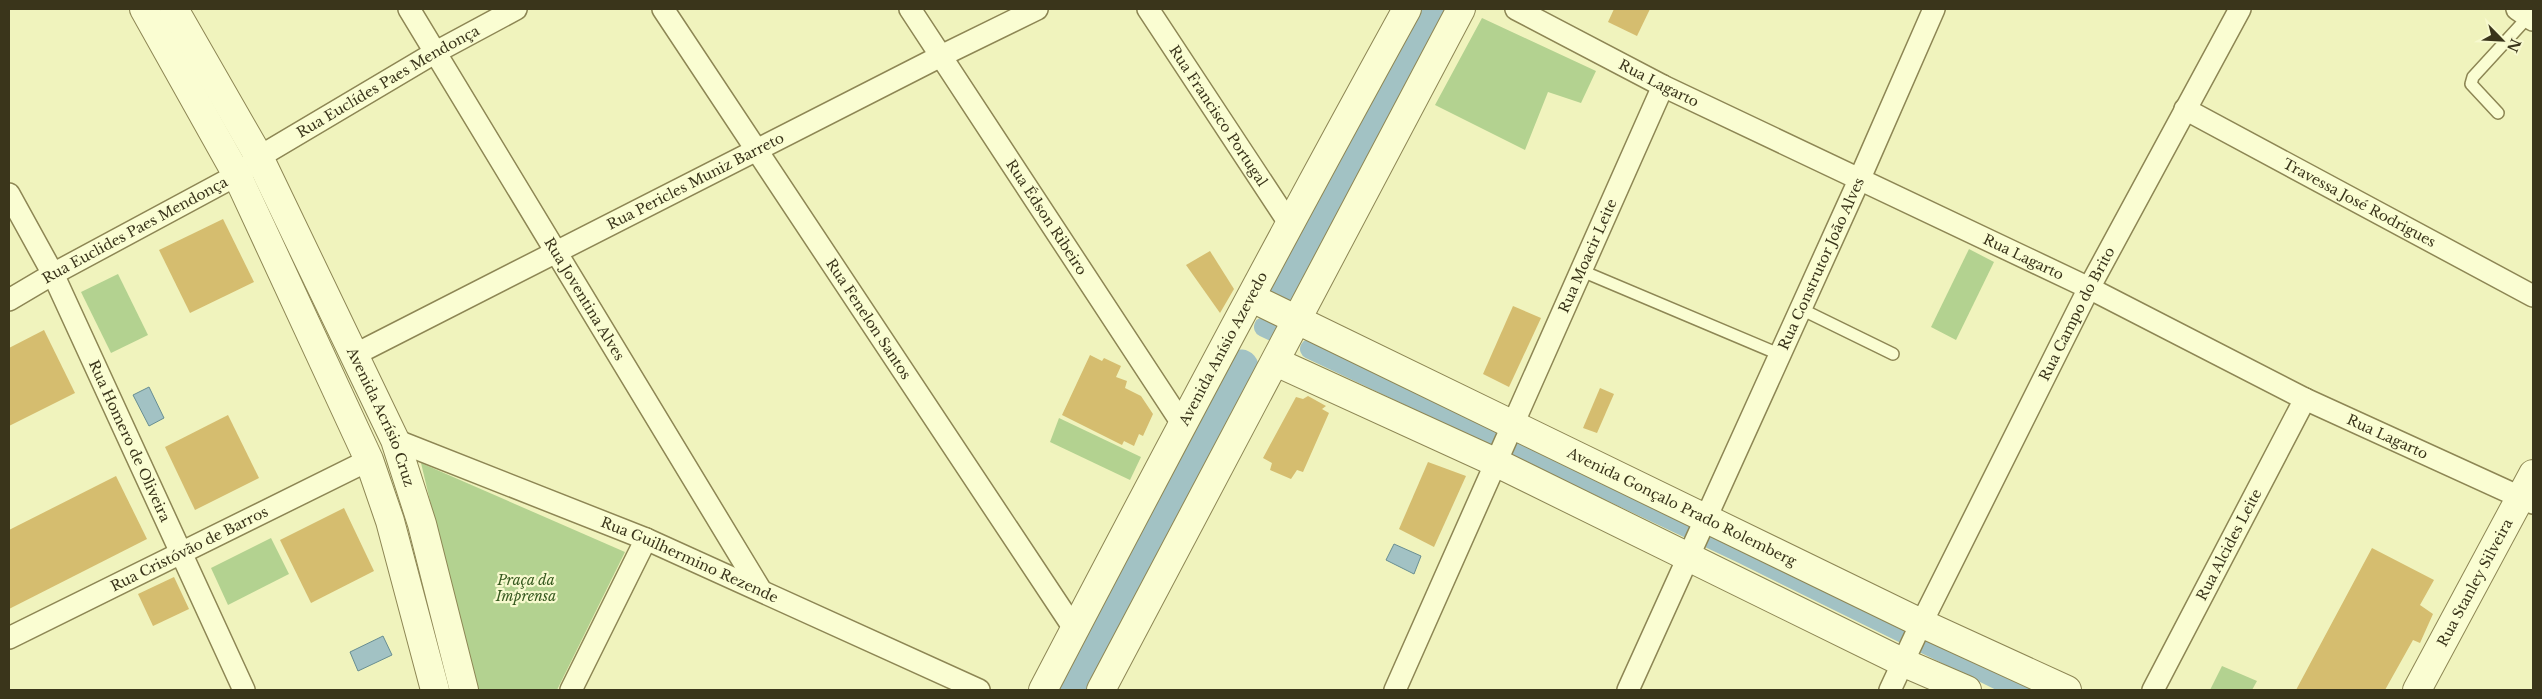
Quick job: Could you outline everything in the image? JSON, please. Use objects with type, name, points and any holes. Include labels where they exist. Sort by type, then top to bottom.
[{"type":"street","name":"Avenida Acrísio Cruz","points":[[144,9],[237,175],[369,460],[390,521],[435,690]]},
{"type":"street","name":"Avenida Acrísio Cruz","points":[[174,9],[259,157],[356,354],[395,440],[422,524],[464,690]]},
{"type":"street","name":"Rua Joventina Alves","points":[[409,9],[760,589]]},
{"type":"street","name":"Rua Euclídes Paes Mendonça","points":[[259,157],[436,52],[516,9]]},
{"type":"street","name":"Rua Fenelon Santos","points":[[663,9],[1075,630]]},
{"type":"street","name":"Rua Édson Ribeiro","points":[[910,9],[1183,425]]},
{"type":"street","name":"Rua Pericles Muniz Barreto","points":[[356,354],[1037,9]]},
{"type":"street","name":"Rua Francisco Portugal","points":[[1148,9],[1289,223]]},
{"type":"street","name":"Avenida Anísio Azevedo","points":[[1043,690],[1252,298],[1289,223],[1407,9]]},
{"type":"street","points":[[1101,690],[1461,9]]},
{"type":"street","name":"Rua Lagarto","points":[[1516,9],[1663,86],[2089,288],[2305,399],[2529,492]]},
{"type":"street","name":"Rua Construtor João Alves","points":[[1628,690],[1801,310],[1934,9]]},
{"type":"street","name":"Rua Campo do Brito","points":[[1904,658],[2089,288],[2184,109],[2240,9]]},
{"type":"street","name":"Rua Moacir Leite","points":[[1395,690],[1505,446],[1663,86]]},
{"type":"street","name":"Travessa José Rodrigues","points":[[2184,109],[2533,296]]},
{"type":"street","name":"Rua Euclides Paes Mendonça","points":[[9,300],[53,274],[237,175],[259,157]]},
{"type":"street","name":"Rua Homero de Oliveira","points":[[9,194],[53,274],[244,690]]},
{"type":"street","name":"Avenida Gonçalo Prado Rolemberg","points":[[1252,298],[1297,320],[1505,446],[1698,537],[1904,658],[1967,690]]},
{"type":"street","name":"Avenida Gonçalo Prado Rolemberg","points":[[1276,362],[1505,446],[1698,537],[1919,627],[2067,690]]},
{"type":"street","name":"Rua Alcides Leite","points":[[2153,690],[2305,399]]},
{"type":"street","name":"Rua Guilhermino Rezende","points":[[395,440],[646,539],[760,589],[979,690]]},
{"type":"street","name":"Rua Cristóvão de Barros","points":[[9,638],[369,460]]},
{"type":"street","name":"Rua Stanley Silveira","points":[[2417,690],[2529,492]]},
{"type":"street","points":[[571,690],[646,539]]},
{"type":"street","points":[[1890,690],[1904,658]]},
{"type":"lane","points":[[2498,113],[2471,84],[2473,77],[2526,15]]},
{"type":"lane","points":[[1582,270],[1780,355]]},
{"type":"lane","points":[[1801,310],[1893,354]]},
{"type":"green space","points":[[1482,18],[1596,71],[1581,103],[1548,92],[1525,150],[1435,105]]},
{"type":"green space","points":[[1969,249],[1994,262],[1956,340],[1931,327]]},
{"type":"green space","points":[[118,274],[148,335],[111,353],[81,292]]},
{"type":"green space","points":[[1059,418],[1141,457],[1130,480],[1050,442]]},
{"type":"green space","name":"Praça da Imprensa","points":[[421,463],[625,552],[557,690],[475,690]]},
{"type":"green space","points":[[271,538],[289,574],[228,605],[211,568]]},
{"type":"green space","points":[[2222,666],[2257,681],[2252,690],[2210,690]]},
{"type":"water","points":[[149,387],[164,418],[149,426],[133,395]]},
{"type":"water","points":[[1394,544],[1421,556],[1414,574],[1386,560]]},
{"type":"water","points":[[383,636],[392,655],[358,671],[350,652]]},
{"type":"building","points":[[1614,9],[1650,9],[1637,36],[1608,22]]},
{"type":"building","points":[[223,219],[254,282],[190,313],[159,250]]},
{"type":"building","points":[[1210,251],[1234,289],[1220,313],[1186,265]]},
{"type":"building","points":[[1513,306],[1541,318],[1509,387],[1483,374]]},
{"type":"building","points":[[44,330],[75,393],[9,426],[9,348]]},
{"type":"building","points":[[1090,355],[1102,361],[1104,358],[1121,366],[1116,377],[1127,381],[1125,388],[1141,396],[1153,414],[1143,436],[1139,434],[1134,446],[1124,441],[1122,445],[1062,415]]},
{"type":"building","points":[[1600,388],[1614,394],[1597,433],[1583,428]]},
{"type":"building","points":[[1308,396],[1326,406],[1322,409],[1329,413],[1303,472],[1297,470],[1291,479],[1270,470],[1272,463],[1263,458],[1296,397],[1303,399]]},
{"type":"building","points":[[228,415],[259,478],[195,510],[165,447]]},
{"type":"building","points":[[1428,462],[1466,476],[1434,547],[1399,529]]},
{"type":"building","points":[[116,476],[147,539],[9,609],[9,530]]},
{"type":"building","points":[[344,508],[374,571],[311,603],[280,540]]},
{"type":"building","points":[[2372,548],[2434,580],[2420,605],[2433,614],[2420,643],[2413,640],[2385,690],[2296,690]]},
{"type":"building","points":[[174,577],[189,609],[153,626],[138,594]]},
{"type":"waterway","points":[[1282,292],[1432,9]]},
{"type":"waterway","points":[[1264,327],[1277,333]]},
{"type":"waterway","points":[[1310,349],[1743,554],[2019,690]]},
{"type":"waterway","points":[[1072,690],[1111,621],[1241,367]]}]
